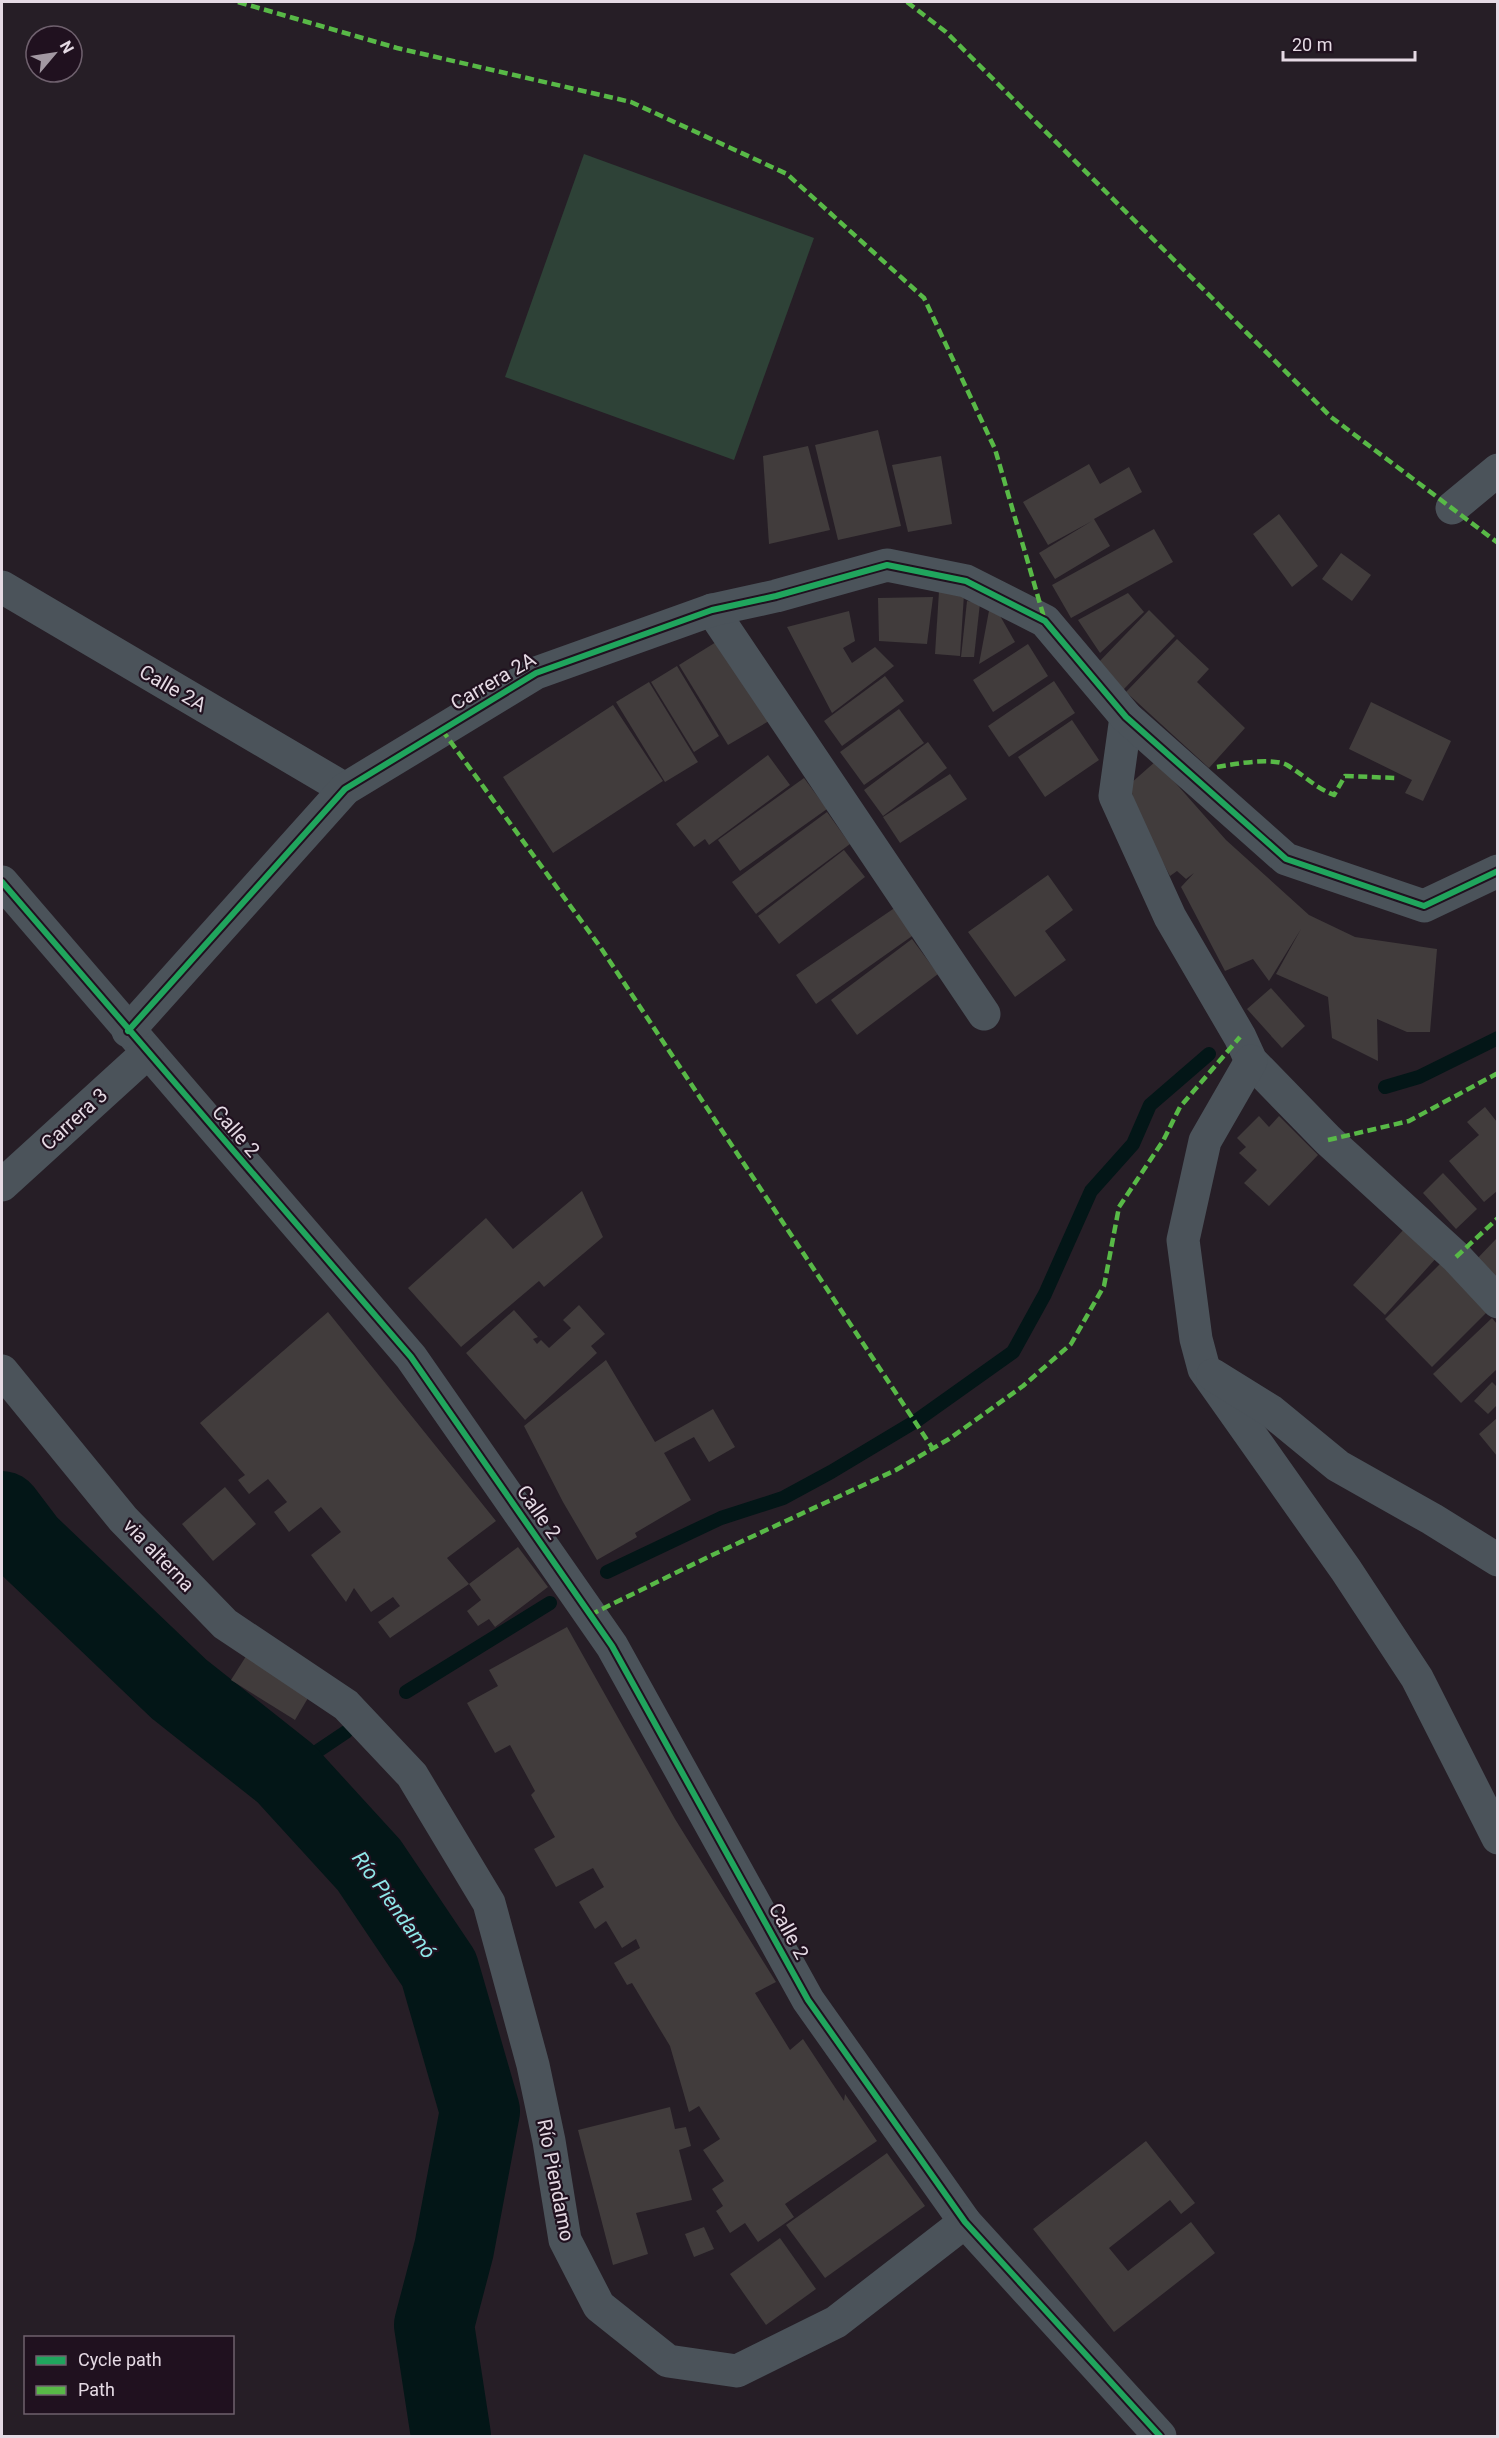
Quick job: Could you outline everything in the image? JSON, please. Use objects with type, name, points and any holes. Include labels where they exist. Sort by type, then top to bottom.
[{"type":"street","points":[[1452,508],[1497,470]]},
{"type":"street","name":"Carrera 2A","points":[[138,1042],[345,789],[536,673],[712,610],[776,596],[887,565],[966,581],[1045,621],[1126,717]]},
{"type":"street","name":"Calle 2A","points":[[2,586],[345,789]]},
{"type":"street","points":[[712,610],[984,1014]]},
{"type":"street","points":[[1126,717],[1286,858],[1424,906],[1497,872]]},
{"type":"street","points":[[1126,717],[1115,796],[1170,917],[1240,1036],[1251,1061],[1328,1140],[1456,1257],[1497,1302]]},
{"type":"street","name":"Calle 2","points":[[2,882],[411,1357],[612,1646],[808,2000],[965,2222],[1160,2436]]},
{"type":"street","name":"Carrera 3","points":[[2,1185],[138,1042]]},
{"type":"street","points":[[1251,1061],[1205,1141],[1183,1240],[1196,1339],[1204,1369],[1346,1570],[1417,1678],[1497,1838]]},
{"type":"street","points":[[1204,1369],[1271,1411],[1338,1466],[1432,1519],[1497,1560]]},
{"type":"street","name":"via alterna","points":[[2,1371],[123,1519],[225,1624],[346,1705]]},
{"type":"street","name":"Río Piendamo","points":[[346,1705],[412,1775],[489,1903],[533,2065],[549,2141],[565,2240],[599,2306],[668,2361],[737,2371],[836,2322],[965,2222]]},
{"type":"green space","points":[[584,154],[814,238],[734,460],[505,377]]},
{"type":"building","points":[[878,430],[901,526],[838,540],[815,445]]},
{"type":"building","points":[[808,446],[830,530],[769,544],[763,456]]},
{"type":"building","points":[[941,456],[952,524],[908,532],[892,465]]},
{"type":"building","points":[[1089,464],[1100,484],[1129,467],[1142,492],[1094,519],[1110,546],[1055,579],[1039,553],[1092,521],[1048,545],[1023,502]]},
{"type":"building","points":[[1279,514],[1318,566],[1292,587],[1253,534]]},
{"type":"building","points":[[1154,529],[1173,562],[1071,618],[1052,585]]},
{"type":"building","points":[[1341,553],[1371,575],[1352,601],[1322,579]]},
{"type":"building","points":[[939,591],[964,594],[960,656],[935,654]]},
{"type":"building","points":[[1128,593],[1144,612],[1100,653],[1078,620]]},
{"type":"building","points":[[933,597],[927,644],[879,641],[878,598]]},
{"type":"building","points":[[991,600],[1015,642],[979,664]]},
{"type":"building","points":[[967,601],[980,603],[974,657],[961,657]]},
{"type":"building","points":[[1149,610],[1175,636],[1123,690],[1097,664]]},
{"type":"building","points":[[849,611],[855,641],[843,648],[852,663],[875,647],[894,666],[832,713],[787,627]]},
{"type":"building","points":[[721,639],[769,721],[728,745],[679,665]]},
{"type":"building","points":[[1177,639],[1209,669],[1197,682],[1245,728],[1209,768],[1126,692]]},
{"type":"building","points":[[1028,644],[1048,676],[993,712],[973,680]]},
{"type":"building","points":[[677,666],[719,736],[694,752],[651,682]]},
{"type":"building","points":[[885,676],[904,701],[842,746],[824,721]]},
{"type":"building","points":[[1054,681],[1075,713],[1009,757],[988,726]]},
{"type":"building","points":[[649,682],[698,762],[665,782],[616,702]]},
{"type":"building","points":[[1371,702],[1451,741],[1423,801],[1405,793],[1412,780],[1349,749]]},
{"type":"building","points":[[613,705],[663,781],[553,853],[503,777]]},
{"type":"building","points":[[899,709],[924,743],[864,785],[840,752]]},
{"type":"building","points":[[1072,720],[1099,760],[1045,797],[1018,757]]},
{"type":"building","points":[[928,742],[947,768],[883,816],[864,790]]},
{"type":"building","points":[[768,755],[790,785],[709,845],[705,839],[694,847],[676,824]]},
{"type":"building","points":[[1156,761],[1226,840],[1309,915],[1355,937],[1437,949],[1430,1032],[1407,1032],[1377,1019],[1378,1061],[1332,1038],[1328,997],[1276,974],[1301,929],[1269,981],[1253,959],[1225,971],[1181,887],[1194,873],[1186,879],[1177,871],[1170,876],[1136,812],[1130,784]]},
{"type":"building","points":[[950,774],[967,799],[900,843],[883,817]]},
{"type":"building","points":[[804,778],[827,809],[740,871],[718,840]]},
{"type":"building","points":[[827,812],[850,844],[756,914],[732,882]]},
{"type":"building","points":[[844,850],[865,877],[779,944],[758,916]]},
{"type":"building","points":[[1048,875],[1073,910],[1045,931],[1066,960],[1015,997],[968,932]]},
{"type":"building","points":[[896,907],[915,934],[816,1004],[796,975]]},
{"type":"building","points":[[912,939],[938,974],[857,1035],[831,1000]]},
{"type":"building","points":[[1271,988],[1305,1026],[1282,1048],[1247,1009]]},
{"type":"building","points":[[1485,1107],[1497,1122],[1497,1191],[1484,1202],[1449,1161],[1479,1135],[1467,1122]]},
{"type":"building","points":[[1259,1116],[1269,1127],[1279,1116],[1318,1155],[1269,1206],[1244,1183],[1257,1170],[1239,1153],[1246,1147],[1237,1138]]},
{"type":"building","points":[[1443,1173],[1477,1209],[1456,1229],[1423,1193]]},
{"type":"building","points":[[582,1191],[603,1237],[544,1287],[539,1281],[461,1347],[408,1288],[486,1218],[513,1249]]},
{"type":"building","points":[[1405,1228],[1438,1256],[1385,1315],[1353,1285]]},
{"type":"building","points":[[1497,1238],[1497,1285],[1474,1262]]},
{"type":"building","points":[[1441,1263],[1489,1310],[1432,1367],[1385,1319]]},
{"type":"building","points":[[579,1305],[605,1334],[591,1346],[597,1353],[525,1420],[466,1353],[514,1310],[538,1337],[533,1339],[537,1344],[541,1340],[549,1348],[571,1328],[563,1320]]},
{"type":"building","points":[[328,1312],[496,1521],[447,1558],[469,1584],[390,1638],[378,1622],[400,1606],[393,1597],[371,1612],[354,1588],[346,1602],[311,1555],[341,1532],[321,1507],[289,1532],[274,1512],[287,1502],[268,1479],[249,1494],[238,1480],[245,1475],[200,1423]]},
{"type":"building","points":[[1492,1318],[1497,1324],[1497,1369],[1461,1403],[1433,1374]]},
{"type":"building","points":[[606,1360],[655,1442],[713,1409],[735,1447],[709,1462],[694,1437],[664,1453],[691,1500],[635,1533],[637,1537],[597,1560],[563,1502],[524,1426]]},
{"type":"building","points":[[1492,1382],[1497,1387],[1497,1405],[1488,1414],[1474,1401]]},
{"type":"building","points":[[1497,1418],[1497,1456],[1479,1434]]},
{"type":"building","points":[[225,1487],[256,1524],[213,1561],[182,1524]]},
{"type":"building","points":[[518,1547],[548,1587],[495,1627],[489,1619],[478,1626],[467,1611],[481,1600],[469,1584]]},
{"type":"building","points":[[567,1627],[675,1819],[776,1982],[755,1993],[790,2050],[803,2039],[844,2101],[845,2094],[877,2141],[785,2204],[794,2217],[758,2242],[745,2223],[730,2233],[716,2211],[723,2206],[712,2189],[724,2181],[703,2150],[720,2139],[699,2106],[689,2112],[670,2046],[632,1983],[627,1985],[614,1963],[640,1948],[636,1939],[622,1948],[606,1921],[595,1929],[579,1902],[604,1887],[593,1868],[556,1887],[534,1849],[555,1837],[531,1795],[535,1791],[510,1745],[495,1753],[467,1703],[498,1686],[489,1670]]},
{"type":"building","points":[[255,1642],[318,1681],[295,1720],[231,1680]]},
{"type":"building","points":[[670,2107],[675,2129],[686,2127],[691,2146],[679,2150],[692,2200],[636,2213],[648,2254],[613,2265],[578,2130]]},
{"type":"building","points":[[1146,2141],[1195,2203],[1181,2214],[1170,2200],[1109,2248],[1128,2271],[1191,2222],[1215,2253],[1114,2332],[1033,2229]]},
{"type":"building","points":[[887,2153],[925,2206],[825,2278],[786,2225]]},
{"type":"building","points":[[704,2227],[714,2249],[694,2257],[685,2234]]},
{"type":"building","points":[[780,2238],[816,2289],[766,2325],[730,2274]]},
{"type":"waterway","points":[[1385,1087],[1419,1077],[1498,1038]]},
{"type":"waterway","points":[[607,1572],[721,1518],[783,1498],[831,1472],[916,1421],[1013,1352],[1045,1294],[1091,1191],[1133,1144],[1150,1105],[1209,1054]]},
{"type":"waterway","name":"Río Piendamó","points":[[2,1511],[27,1544],[179,1689],[285,1773],[369,1865],[439,1969],[480,2111],[454,2249],[434,2325],[451,2436]]},
{"type":"waterway","points":[[406,1692],[550,1603]]},
{"type":"waterway","points":[[285,1773],[346,1732]]},
{"type":"marked path","points":[[238,2],[397,48],[631,102],[787,174],[924,298],[995,449],[1045,621]]},
{"type":"marked path","points":[[907,2],[946,32],[1331,417],[1498,543]]},
{"type":"marked path","points":[[442,730],[601,948],[933,1449]]},
{"type":"marked path","points":[[1217,767],[1253,762],[1280,763],[1287,765],[1334,795],[1345,776],[1396,778]]},
{"type":"marked path","points":[[590,1615],[708,1557],[896,1470],[949,1439],[1023,1386],[1071,1344],[1104,1286],[1119,1207],[1163,1141],[1180,1107],[1240,1037]]},
{"type":"marked path","points":[[1328,1140],[1409,1121],[1498,1073]]},
{"type":"marked path","points":[[1456,1257],[1498,1218]]},
{"type":"cycle path","points":[[128,1031],[345,789],[536,673],[712,610],[776,596],[887,565],[966,581],[1045,621],[1126,717],[1286,859],[1424,906],[1498,871]]},
{"type":"cycle path","points":[[2,882],[411,1357],[612,1646],[808,2000],[965,2222],[1160,2436]]}]
